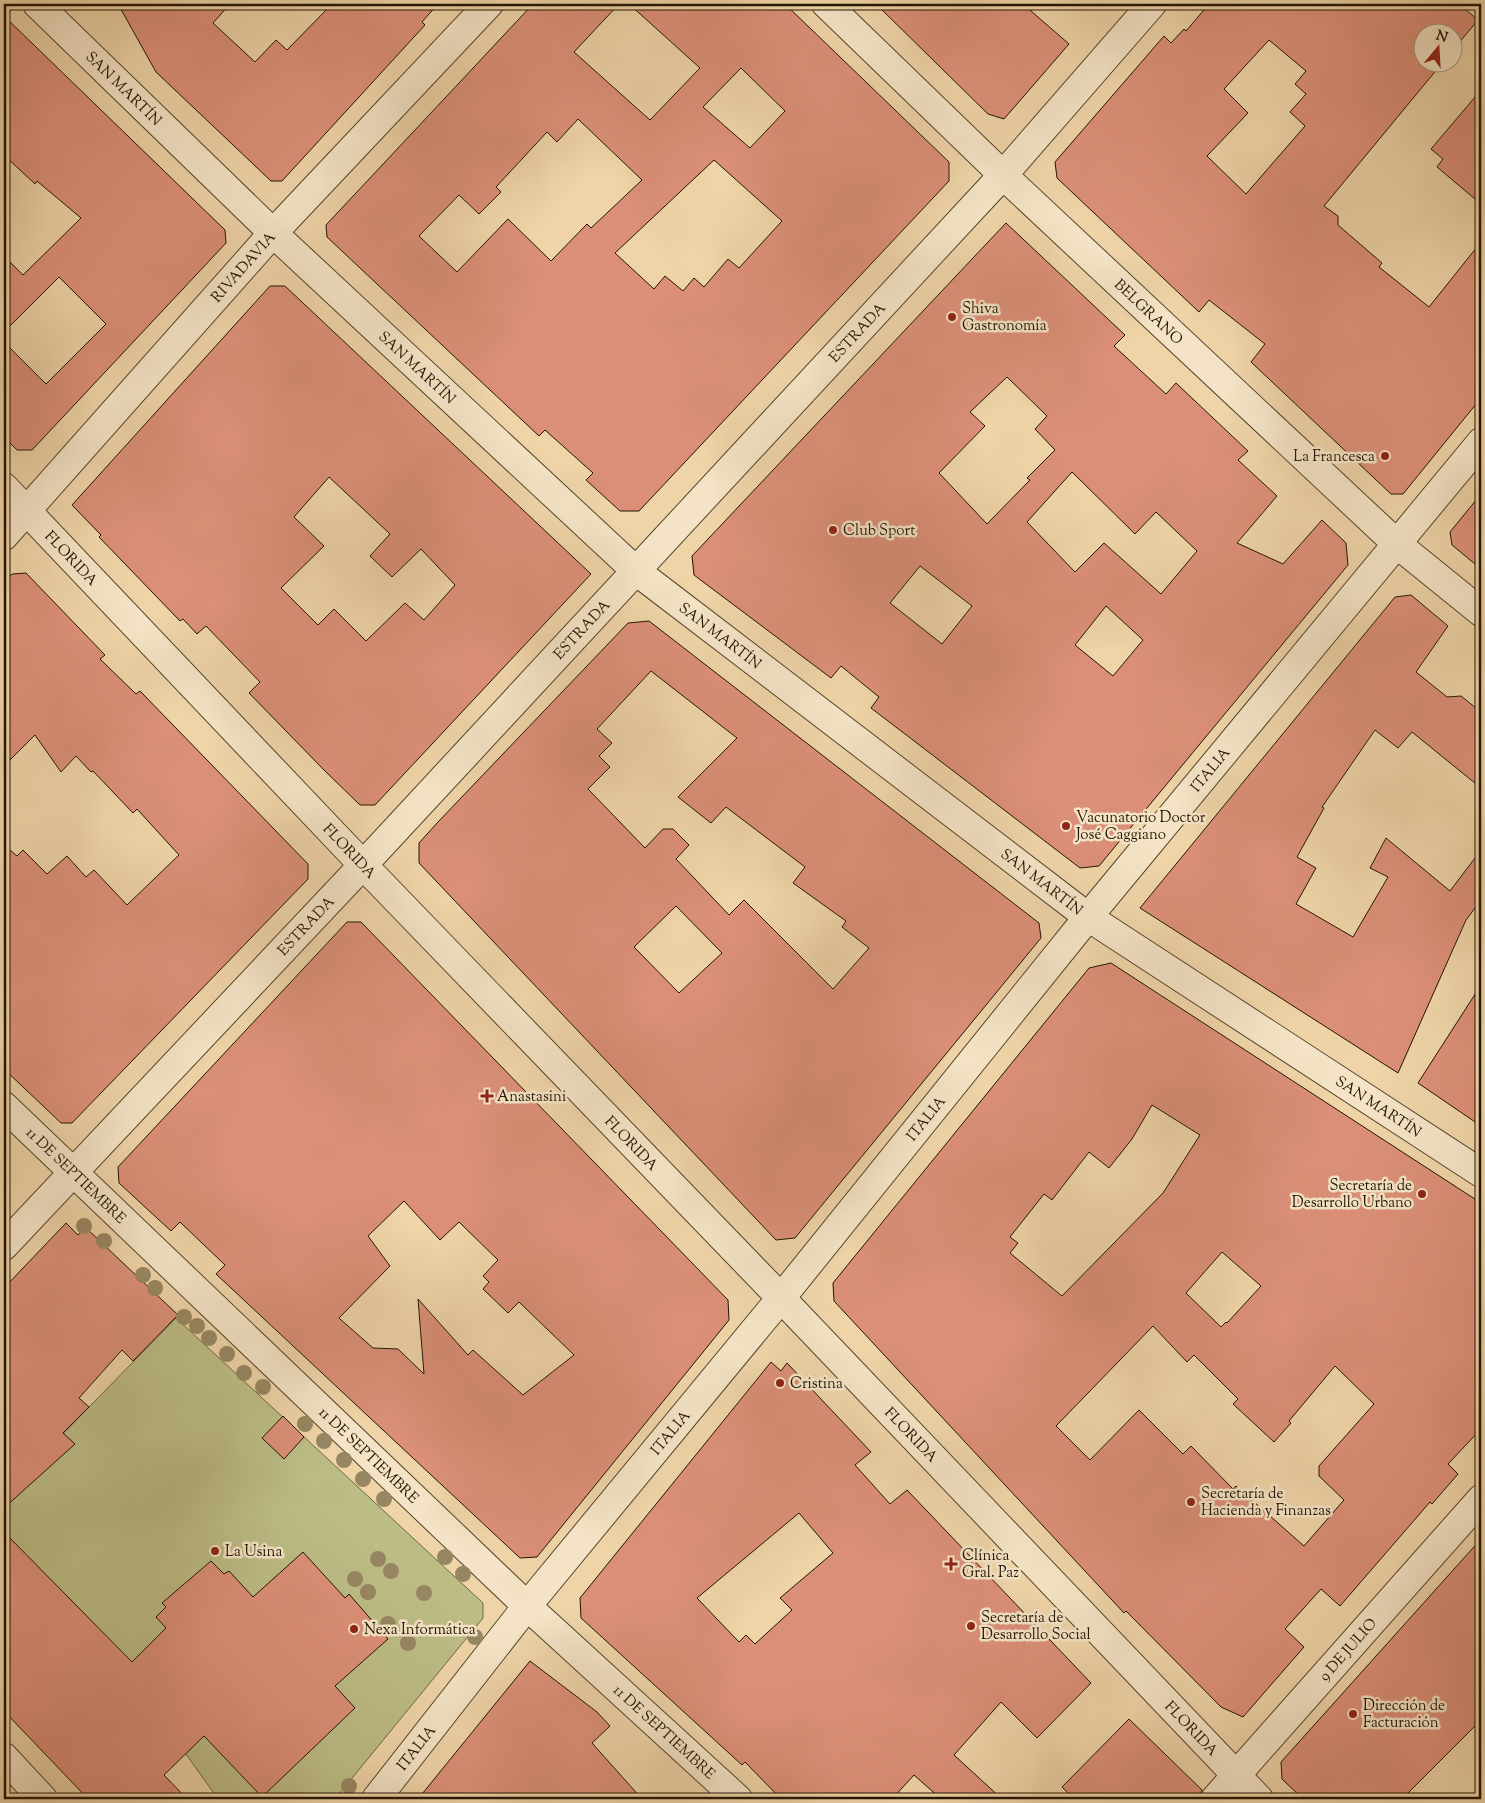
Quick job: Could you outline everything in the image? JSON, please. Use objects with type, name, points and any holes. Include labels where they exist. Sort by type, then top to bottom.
[{"type":"street","name":"SAN MARTÍN","points":[[37,4],[274,233],[636,571],[1088,917],[1481,1173]]},
{"type":"street","name":"RIVADAVIA","points":[[4,536],[274,233],[489,4]]},
{"type":"street","name":"BELGRANO","points":[[826,4],[1003,175],[1397,544],[1481,612]]},
{"type":"street","name":"ESTRADA","points":[[4,1246],[363,865],[1003,175],[1152,4]]},
{"type":"street","name":"ITALIA","points":[[376,1799],[527,1606],[781,1298],[1088,917],[1481,442]]},
{"type":"street","name":"FLORIDA","points":[[4,487],[363,865],[781,1298],[1259,1799]]},
{"type":"street","name":"11 DE SEPTIEMBRE","points":[[4,1106],[527,1606],[738,1799]]},
{"type":"street","name":"9 DE JULIO","points":[[1215,1799],[1481,1499]]},
{"type":"street","points":[[4,1757],[43,1799]]},
{"type":"green space","name":"La Usina","points":[[176,1318],[483,1603],[483,1618],[335,1799],[218,1799],[153,1708],[148,1711],[4,1565],[6,1535],[4,1470],[19,1457],[4,1440],[4,1424],[19,1410],[53,1444]]},
{"type":"building","points":[[118,4],[230,4],[213,23],[255,62],[276,40],[287,50],[332,4],[438,4],[422,22],[425,25],[282,181],[271,181],[156,72]]},
{"type":"building","points":[[533,4],[619,4],[574,52],[650,120],[700,68],[629,4],[785,4],[949,162],[949,181],[639,511],[620,511],[586,480],[593,473],[545,430],[539,436],[327,237],[326,225]],"holes":[[[741,68],[785,111],[750,148],[703,107]],[[578,119],[642,180],[591,228],[587,224],[551,261],[508,219],[457,272],[419,236],[459,195],[479,214],[501,192],[496,187],[547,132],[557,142]],[[714,160],[782,221],[739,268],[728,259],[704,287],[694,278],[683,291],[665,276],[654,289],[615,253]]]},
{"type":"building","points":[[876,4],[1023,4],[1069,44],[1004,119],[988,114]]},
{"type":"building","points":[[1209,4],[1459,4],[1478,20],[1462,39],[1462,22],[1412,22],[1412,72],[1435,72],[1324,206],[1338,216],[1338,225],[1382,263],[1379,267],[1429,307],[1481,242],[1481,398],[1403,494],[1391,494],[1251,362],[1265,344],[1209,300],[1199,312],[1057,178],[1055,162],[1164,36],[1171,43],[1184,29],[1186,31]],"holes":[[[1269,40],[1306,71],[1295,84],[1306,94],[1290,112],[1305,126],[1246,194],[1207,156],[1248,113],[1224,89]]]},
{"type":"building","points":[[4,16],[225,230],[226,243],[32,450],[17,450],[4,437],[4,342],[46,384],[106,324],[59,277],[4,332],[4,256],[23,275],[81,218],[37,181],[35,184],[4,155]]},
{"type":"building","points":[[1481,90],[1481,204],[1437,167],[1443,159],[1431,149]]},
{"type":"building","points":[[1006,223],[1125,335],[1114,346],[1166,394],[1176,383],[1248,451],[1238,460],[1277,496],[1237,543],[1283,564],[1322,520],[1346,543],[1348,565],[1099,866],[1080,868],[871,708],[879,697],[841,666],[831,678],[694,575],[692,556]],"holes":[[[1007,377],[1047,416],[1035,429],[1055,450],[1027,478],[1030,480],[987,524],[939,473],[985,426],[970,412]],[[1072,472],[1135,534],[1156,512],[1197,551],[1161,594],[1104,543],[1075,572],[1027,522]],[[920,566],[972,606],[942,644],[890,603]],[[1106,606],[1143,640],[1113,676],[1075,645]]]},
{"type":"building","points":[[270,286],[285,286],[591,574],[375,805],[360,805],[249,693],[260,682],[206,626],[197,634],[183,619],[180,621],[99,537],[101,535],[72,505]],"holes":[[[329,477],[390,534],[370,556],[392,577],[421,549],[455,585],[424,620],[405,603],[366,641],[334,609],[318,625],[281,588],[324,546],[294,517]]]},
{"type":"building","points":[[1481,494],[1481,569],[1452,545],[1450,532]]},
{"type":"building","points":[[26,573],[105,655],[100,659],[136,694],[140,691],[308,864],[308,879],[72,1123],[61,1123],[4,1069],[4,845],[17,856],[23,850],[47,874],[67,856],[86,877],[94,870],[127,905],[179,855],[137,809],[133,813],[76,756],[61,772],[35,735],[4,766],[4,582],[12,574]]},
{"type":"building","points":[[1411,595],[1448,626],[1416,672],[1447,697],[1461,696],[1481,712],[1481,788],[1412,732],[1398,748],[1375,730],[1322,807],[1324,808],[1297,857],[1316,868],[1296,904],[1353,937],[1388,877],[1370,868],[1386,838],[1450,891],[1481,850],[1481,900],[1466,920],[1398,1073],[1140,908],[1395,597]]},
{"type":"building","points":[[649,621],[1039,923],[1041,938],[795,1238],[776,1240],[419,863],[419,843],[628,623]],"holes":[[[651,671],[737,738],[678,797],[711,823],[726,807],[805,867],[793,883],[846,921],[842,927],[869,948],[833,989],[744,900],[729,915],[676,859],[689,845],[673,829],[663,829],[645,848],[588,789],[610,767],[599,756],[612,743],[597,729]],[[676,906],[722,953],[679,993],[634,947]]]},
{"type":"building","points":[[347,922],[361,922],[728,1300],[729,1320],[537,1557],[520,1558],[216,1274],[225,1265],[180,1222],[171,1231],[119,1183],[118,1167]],"holes":[[[404,1201],[440,1240],[459,1222],[498,1260],[483,1276],[489,1282],[483,1289],[508,1313],[519,1302],[574,1355],[523,1395],[473,1350],[468,1355],[418,1299],[424,1374],[398,1349],[373,1348],[339,1318],[390,1266],[368,1236]]]},
{"type":"building","points":[[1111,963],[1481,1203],[1481,1429],[1448,1464],[1458,1474],[1432,1504],[1430,1502],[1340,1606],[1321,1589],[1285,1629],[1304,1647],[1243,1717],[1221,1707],[1126,1611],[1124,1613],[834,1301],[833,1283],[1089,968]],"holes":[[[1152,1105],[1200,1135],[1163,1193],[1062,1296],[1010,1253],[1018,1243],[1010,1237],[1044,1194],[1052,1200],[1089,1152],[1109,1168],[1132,1139]],[[1222,1252],[1261,1286],[1227,1323],[1221,1327],[1186,1293]],[[1153,1326],[1187,1362],[1194,1355],[1238,1399],[1233,1404],[1274,1442],[1335,1366],[1374,1404],[1319,1466],[1319,1476],[1344,1500],[1304,1546],[1236,1486],[1233,1489],[1191,1446],[1183,1454],[1139,1410],[1090,1460],[1056,1426]]]},
{"type":"building","points":[[1481,985],[1481,1126],[1418,1083]]},
{"type":"building","points":[[66,1223],[78,1235],[85,1227],[178,1315],[133,1361],[122,1350],[79,1398],[89,1407],[63,1433],[75,1444],[4,1508],[4,1288]]},
{"type":"building","points":[[771,1362],[781,1371],[787,1363],[871,1452],[855,1465],[890,1504],[907,1490],[1091,1683],[1037,1738],[1001,1702],[954,1755],[1002,1799],[941,1799],[914,1775],[892,1799],[781,1799],[745,1762],[742,1765],[581,1618],[580,1598]],"holes":[[[799,1513],[833,1553],[780,1598],[792,1610],[755,1644],[746,1635],[739,1642],[697,1598]]]},
{"type":"building","points":[[283,1416],[304,1437],[284,1459],[262,1438]]},
{"type":"building","points":[[4,1532],[132,1662],[166,1628],[156,1617],[166,1607],[162,1603],[211,1561],[224,1574],[229,1571],[253,1597],[303,1552],[345,1598],[349,1594],[388,1639],[335,1686],[355,1708],[262,1797],[204,1736],[164,1775],[187,1799],[88,1799],[4,1711]]},
{"type":"building","points":[[1481,1539],[1481,1720],[1402,1799],[1303,1799],[1282,1779],[1281,1762]]},
{"type":"building","points":[[530,1661],[597,1712],[610,1726],[592,1743],[642,1799],[418,1799]]},
{"type":"building","points":[[1129,1719],[1202,1790],[1200,1799],[1074,1799],[1062,1787]]},
{"type":"place","name":"Shiva Gastronomía","points":[[952,317]]},
{"type":"place","name":"La Francesca","points":[[1385,456]]},
{"type":"place","name":"Club Sport","points":[[833,530]]},
{"type":"place","name":"Vacunatorio Doctor José Caggiano","points":[[1066,826]]},
{"type":"place","name":"Anastasini","points":[[487,1096]]},
{"type":"place","name":"Secretaría de Desarrollo Urbano","points":[[1422,1194]]},
{"type":"place","name":"Cristina","points":[[780,1383]]},
{"type":"place","name":"Secretaría de Hacienda y Finanzas","points":[[1191,1502]]},
{"type":"place","name":"La Usina","points":[[215,1551]]},
{"type":"place","name":"Clínica Gral. Paz","points":[[951,1564]]},
{"type":"place","name":"Secretaría de Desarrollo Social","points":[[971,1626]]},
{"type":"place","name":"Nexa Informática","points":[[354,1629]]},
{"type":"place","name":"Dirección de Facturación","points":[[1353,1714]]}]
